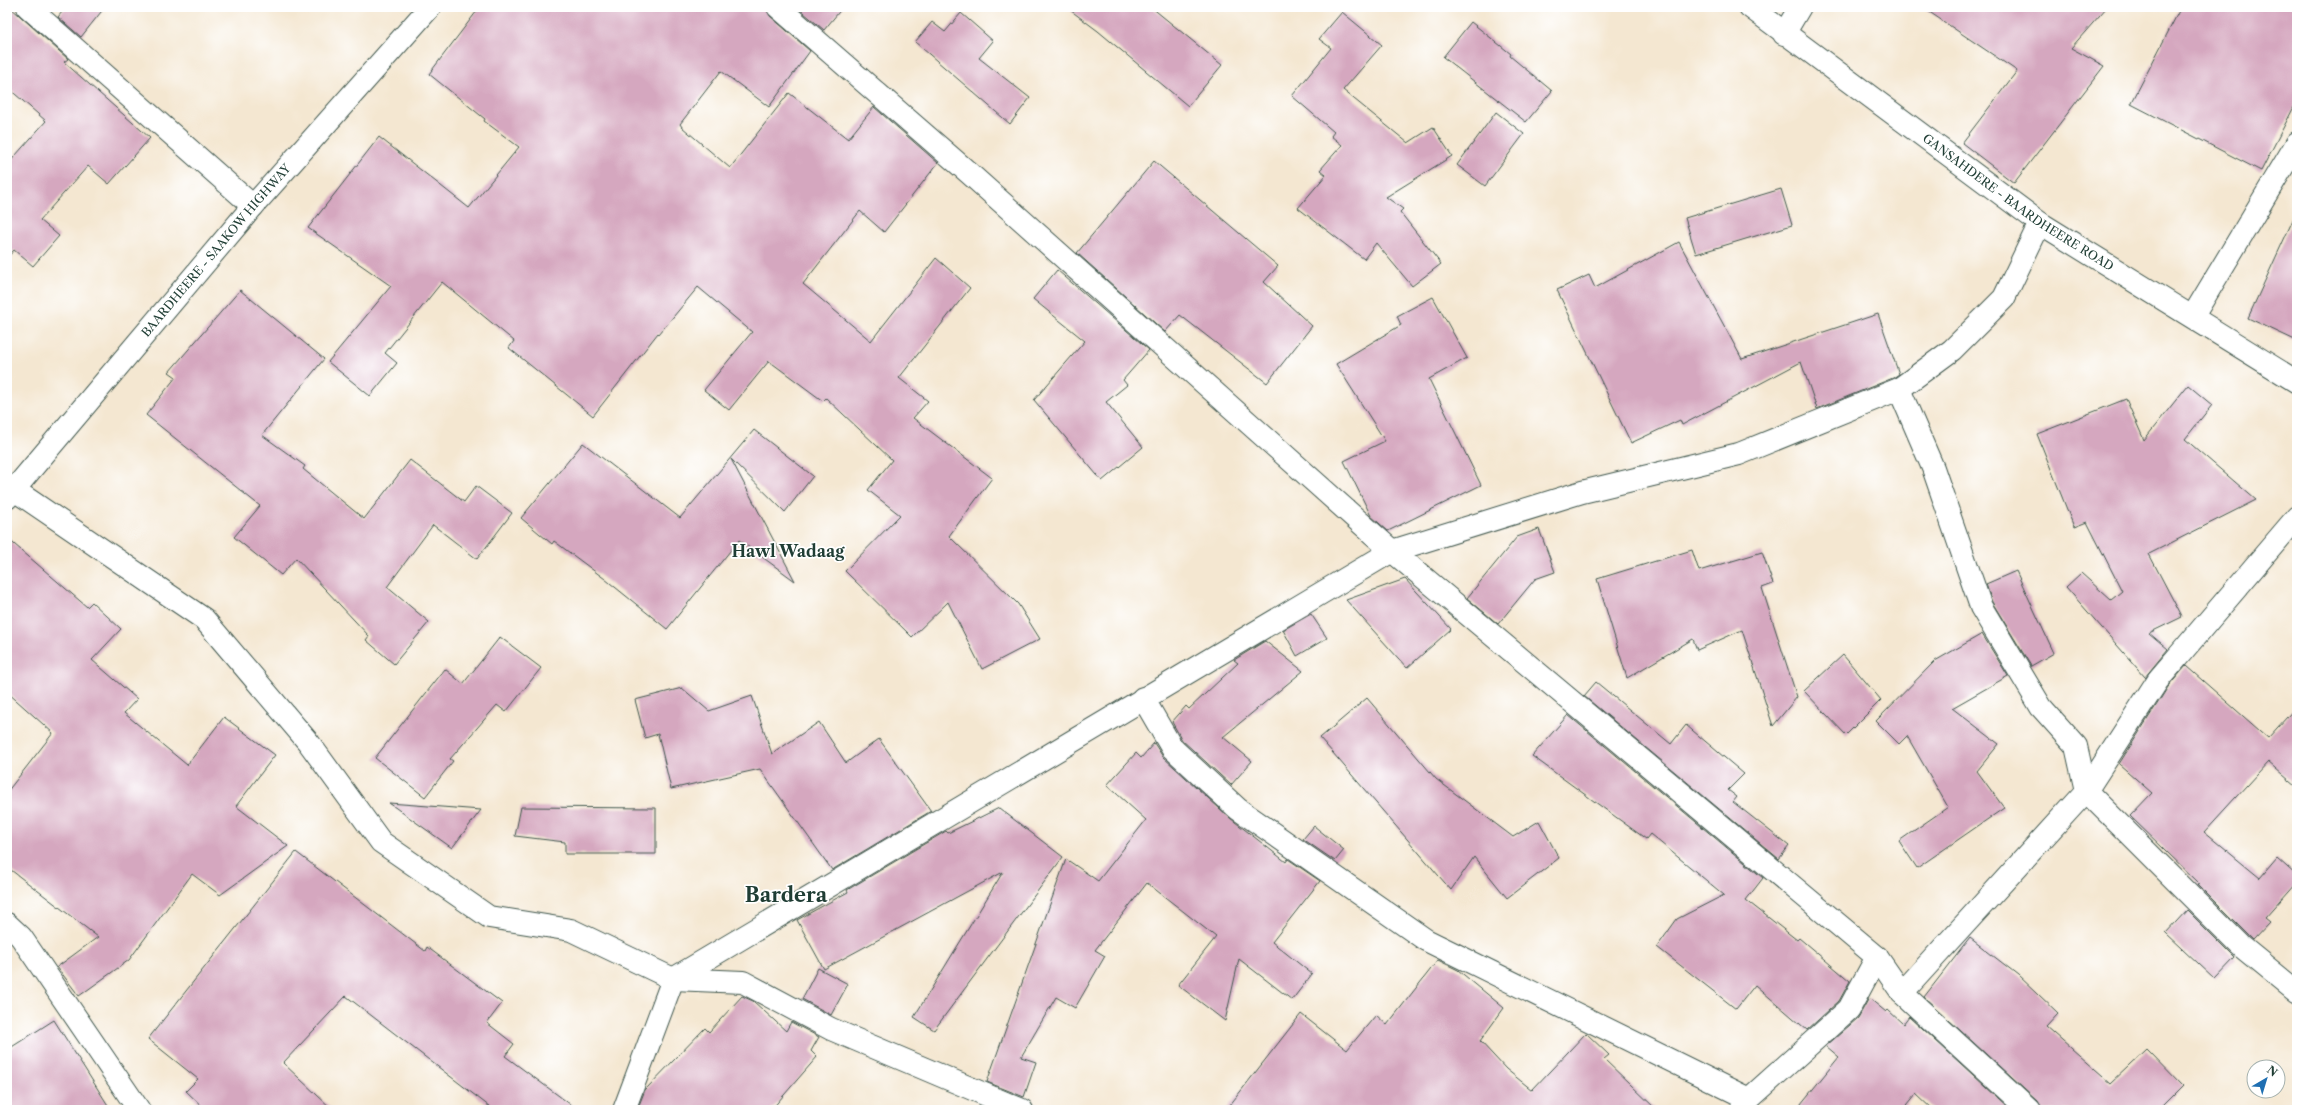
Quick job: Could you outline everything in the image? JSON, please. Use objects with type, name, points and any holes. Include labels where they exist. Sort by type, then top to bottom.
[{"type":"street","points":[[28,7],[253,206]]},
{"type":"street","name":"BAARDHEERE - SAAKOW HIGHWAY","points":[[10,491],[253,206],[430,7]]},
{"type":"street","points":[[778,7],[981,183],[1392,551],[1877,957],[1902,993],[2029,1110]]},
{"type":"street","name":"GANSAHDERE - BAARDHEERE ROAD","points":[[1750,7],[1784,34],[2040,223],[2297,382]]},
{"type":"street","points":[[1784,34],[1800,7]]},
{"type":"street","points":[[2192,316],[2297,143]]},
{"type":"street","points":[[624,1110],[674,979],[1143,698],[1392,551],[1582,492],[1739,454],[1899,390],[1952,350],[2004,298],[2040,223]]},
{"type":"street","points":[[1899,390],[1933,468],[1981,607],[2041,707],[2076,746],[2086,791],[2242,947],[2297,992]]},
{"type":"street","points":[[10,491],[204,619],[309,743],[381,842],[489,917],[571,930],[674,979],[743,982],[831,1030],[1022,1110]]},
{"type":"street","points":[[1902,993],[2086,791],[2158,680],[2297,517]]},
{"type":"street","points":[[1143,698],[1172,748],[1238,809],[1426,940],[1745,1104],[1849,1009],[1877,957]]},
{"type":"street","points":[[7,924],[21,937],[139,1110]]},
{"type":"building","points":[[7,7],[10,7],[68,59],[64,62],[150,138],[109,184],[88,166],[40,220],[59,236],[33,266],[14,250],[7,258],[7,165],[46,121],[7,87]]},
{"type":"building","points":[[66,7],[105,7],[81,37],[58,17]]},
{"type":"building","points":[[480,7],[766,7],[770,16],[810,51],[769,107],[721,71],[680,124],[682,127],[730,168],[789,93],[848,139],[874,107],[938,163],[884,232],[860,211],[803,284],[871,341],[936,258],[970,288],[899,378],[928,401],[913,418],[992,478],[949,536],[1018,604],[1040,639],[982,669],[948,602],[912,637],[845,571],[900,515],[868,490],[892,460],[826,398],[823,401],[769,361],[729,410],[704,390],[752,332],[698,287],[659,334],[658,333],[593,416],[509,348],[514,341],[442,282],[385,353],[397,363],[370,396],[328,362],[391,286],[308,228],[379,137],[469,208],[519,147],[484,121],[485,119],[429,74]]},
{"type":"building","points":[[797,7],[843,7],[824,30]]},
{"type":"building","points":[[1066,7],[1151,7],[1222,65],[1188,106],[1098,31]]},
{"type":"building","points":[[1922,7],[2107,7],[2071,48],[2104,66],[2014,183],[1962,143],[2017,71]]},
{"type":"building","points":[[2181,7],[2297,7],[2297,101],[2261,171],[2131,104]]},
{"type":"building","points":[[1342,12],[1382,45],[1343,90],[1408,143],[1433,127],[1452,156],[1386,197],[1403,209],[1400,212],[1441,264],[1412,286],[1376,243],[1364,259],[1298,208],[1326,175],[1320,170],[1342,145],[1331,136],[1334,132],[1292,96],[1331,48],[1319,39]]},
{"type":"building","points":[[961,13],[993,41],[979,58],[1030,98],[1010,124],[915,42],[932,22],[945,32]]},
{"type":"building","points":[[1471,22],[1511,54],[1510,56],[1552,91],[1526,122],[1443,57]]},
{"type":"building","points":[[1496,112],[1524,134],[1485,186],[1457,165]]},
{"type":"building","points":[[1154,161],[1278,266],[1264,282],[1312,326],[1267,383],[1180,315],[1165,332],[1077,253]]},
{"type":"building","points":[[1781,189],[1792,225],[1696,254],[1685,218]]},
{"type":"building","points":[[2297,211],[2297,341],[2248,318]]},
{"type":"building","points":[[1679,242],[1742,359],[1878,314],[1899,374],[1893,378],[1817,409],[1801,362],[1682,425],[1680,420],[1631,443],[1557,290],[1589,275],[1595,288]]},
{"type":"building","points":[[1057,270],[1149,350],[1123,380],[1127,385],[1106,402],[1143,447],[1102,481],[1034,400],[1085,341],[1033,299]]},
{"type":"building","points":[[240,290],[324,359],[262,435],[305,466],[303,469],[364,519],[410,460],[464,502],[476,486],[512,513],[477,559],[433,525],[387,587],[429,622],[394,664],[366,640],[369,636],[296,558],[281,575],[234,537],[260,506],[146,415],[176,377],[169,372]]},
{"type":"building","points":[[1433,297],[1467,358],[1429,379],[1481,485],[1388,531],[1371,516],[1344,461],[1385,441],[1336,364],[1401,325],[1397,316]]},
{"type":"building","points":[[2188,385],[2212,405],[2185,439],[2256,500],[2149,554],[2182,617],[2149,633],[2168,649],[2145,677],[2066,587],[2081,573],[2111,600],[2122,591],[2087,522],[2074,527],[2037,434],[2126,399],[2144,440]]},
{"type":"building","points":[[754,430],[813,476],[785,512],[731,459],[795,581],[739,540],[667,629],[605,579],[554,541],[552,544],[521,518],[583,443],[680,518]]},
{"type":"building","points":[[1539,529],[1555,572],[1535,579],[1498,624],[1467,598],[1517,537]]},
{"type":"building","points":[[7,538],[87,607],[92,602],[121,629],[92,660],[137,699],[124,713],[187,765],[224,717],[275,755],[236,806],[288,846],[220,895],[192,874],[129,960],[79,996],[57,967],[98,937],[7,867],[7,792],[53,733],[7,692]]},
{"type":"building","points":[[1692,550],[1699,571],[1762,552],[1773,584],[1762,588],[1797,697],[1773,726],[1742,630],[1697,650],[1693,639],[1627,678],[1597,579]]},
{"type":"building","points":[[2016,571],[2054,653],[2031,666],[1992,602],[1986,584]]},
{"type":"building","points":[[1405,579],[1451,629],[1407,668],[1346,600]]},
{"type":"building","points":[[1311,614],[1327,638],[1297,656],[1283,630]]},
{"type":"building","points":[[1982,634],[2008,676],[1952,708],[1999,744],[1977,771],[2004,808],[1917,868],[1899,841],[1948,807],[1907,736],[1899,744],[1876,721],[1935,661]]},
{"type":"building","points":[[500,637],[541,668],[506,712],[497,705],[450,759],[453,761],[425,797],[375,758],[445,669],[463,684]]},
{"type":"building","points":[[1265,641],[1303,671],[1223,737],[1252,761],[1231,785],[1182,740],[1172,722],[1186,706],[1189,709],[1238,663],[1234,660]]},
{"type":"building","points":[[1843,655],[1881,700],[1846,735],[1804,691]]},
{"type":"building","points":[[2186,666],[2268,738],[2297,706],[2297,787],[2268,762],[2204,832],[2260,878],[2277,858],[2297,876],[2297,882],[2265,918],[2270,922],[2253,940],[2198,885],[2200,884],[2130,816],[2152,793],[2119,764],[2168,687]]},
{"type":"building","points":[[1596,682],[1671,744],[1686,725],[1744,774],[1728,790],[1737,797],[1733,802],[1789,846],[1779,859],[1584,696]]},
{"type":"building","points":[[682,688],[709,711],[752,696],[772,754],[819,722],[846,763],[879,739],[931,811],[832,870],[760,769],[671,789],[658,734],[645,738],[635,700]]},
{"type":"building","points":[[1367,698],[1436,779],[1513,837],[1539,821],[1559,858],[1507,898],[1474,857],[1451,890],[1320,738]]},
{"type":"building","points":[[1568,715],[1763,878],[1746,900],[1797,940],[1799,938],[1850,981],[1839,1001],[1807,1030],[1755,985],[1736,1009],[1657,947],[1677,919],[1724,895],[1650,834],[1646,839],[1532,756]]},
{"type":"building","points":[[1154,743],[1163,757],[1230,818],[1286,862],[1288,859],[1320,881],[1272,942],[1312,974],[1292,1000],[1239,959],[1225,1021],[1178,985],[1216,937],[1147,883],[1095,950],[1105,956],[1075,1008],[1056,997],[1021,1057],[1036,1062],[1024,1097],[987,1082],[1066,859],[1098,881],[1146,820],[1107,785],[1136,753],[1141,758]]},
{"type":"building","points":[[389,803],[481,810],[452,848]]},
{"type":"building","points":[[521,807],[656,808],[656,854],[565,854],[565,842],[515,836]]},
{"type":"building","points":[[999,808],[1063,857],[934,1030],[914,1017],[1003,872],[824,969],[797,920],[848,892],[847,890],[946,831],[948,833]]},
{"type":"building","points":[[1314,826],[1344,850],[1335,861],[1303,839]]},
{"type":"building","points":[[296,852],[425,951],[427,947],[502,1003],[487,1023],[514,1044],[505,1056],[578,1110],[494,1110],[346,996],[283,1063],[333,1110],[206,1110],[186,1091],[198,1079],[148,1039]]},
{"type":"building","points":[[2187,910],[2235,958],[2215,979],[2166,933]]},
{"type":"building","points":[[1970,938],[2018,975],[2058,1013],[2046,1026],[2111,1083],[2147,1049],[2183,1086],[2159,1110],[2041,1110],[2037,1101],[1924,997]]},
{"type":"building","points":[[1438,960],[1458,970],[1504,1008],[1480,1041],[1506,1069],[1532,1090],[1586,1033],[1609,1055],[1604,1059],[1657,1110],[1226,1110],[1301,1014],[1347,1050],[1376,1015],[1387,1025]]},
{"type":"building","points":[[818,968],[848,984],[831,1015],[802,999]]},
{"type":"building","points":[[742,996],[753,1001],[786,1031],[791,1022],[819,1037],[811,1051],[817,1057],[771,1110],[637,1110],[645,1090],[705,1028],[709,1032]]},
{"type":"building","points":[[1869,998],[1886,1012],[1888,1010],[1903,1024],[1909,1016],[2011,1110],[1933,1110],[1916,1094],[1903,1110],[1796,1110],[1839,1057],[1826,1046],[1858,1018]]},
{"type":"building","points":[[54,1020],[111,1110],[7,1110],[7,1050]]},
{"type":"district","name":"Hawl Wadaag","points":[[788,551]]},
{"type":"district","name":"Bardera","points":[[786,895]]}]
